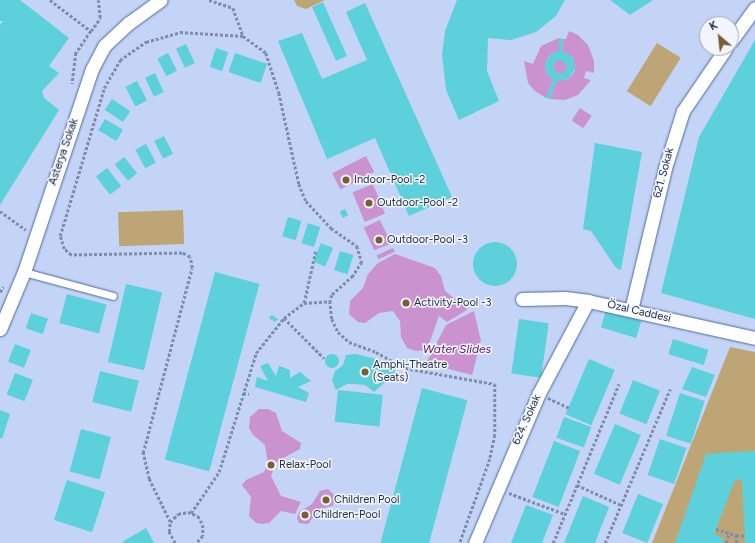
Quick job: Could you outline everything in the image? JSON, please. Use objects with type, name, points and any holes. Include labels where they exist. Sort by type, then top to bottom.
[{"type":"street","name":"Asterya Sokak","points":[[0,329],[24,272],[92,69],[104,46],[129,23],[161,0]]},
{"type":"street","points":[[739,30],[755,8]]},
{"type":"street","name":"621. Sokak","points":[[631,310],[665,168],[684,111],[721,56]]},
{"type":"street","name":"Özal Caddesi","points":[[522,299],[565,298],[588,301],[755,338]]},
{"type":"street","name":"624. Sokak","points":[[475,543],[497,488],[539,393],[588,301]]},
{"type":"lane","points":[[24,272],[113,296]]},
{"type":"path","points":[[50,0],[91,31]]},
{"type":"path","points":[[71,90],[76,53],[100,18],[98,0]]},
{"type":"path","points":[[209,0],[233,8],[243,36]]},
{"type":"path","points":[[174,542],[169,532],[170,522],[149,478],[143,453],[192,268],[190,257],[182,253],[71,255],[64,249],[60,236],[104,88],[120,60],[146,42],[180,32],[243,36],[266,53],[272,68],[299,184],[306,201],[331,228],[350,240],[361,257],[362,262],[353,276],[332,295],[330,301],[334,323],[349,342],[376,352],[405,368],[495,384],[494,435],[490,459],[460,543]]},
{"type":"path","points":[[0,211],[27,230]]},
{"type":"path","points":[[24,237],[29,223]]},
{"type":"path","points":[[304,303],[316,249]]},
{"type":"path","points":[[0,292],[4,285]]},
{"type":"path","points":[[190,513],[219,472],[256,353],[284,318],[304,303],[330,301]]},
{"type":"path","points":[[284,318],[324,358]]},
{"type":"path","points":[[553,543],[619,384]]},
{"type":"path","points":[[605,543],[670,389]]},
{"type":"path","points":[[243,393],[249,394]]},
{"type":"path","points":[[539,393],[569,408]]},
{"type":"path","points":[[578,485],[621,505]]},
{"type":"path","points":[[497,488],[565,514]]},
{"type":"path","points":[[170,522],[178,514],[190,513],[198,516],[203,525],[198,543]]},
{"type":"path","points":[[716,529],[744,536]]},
{"type":"path","points":[[726,543],[729,533]]},
{"type":"path","points":[[736,535],[736,543]]},
{"type":"path","points":[[200,540],[203,543]]},
{"type":"shaded area","points":[[294,0],[325,0],[306,9],[297,6]]},
{"type":"shaded area","points":[[657,43],[681,58],[651,106],[627,91]]},
{"type":"shaded area","points":[[183,210],[184,244],[119,246],[118,212]]},
{"type":"shaded area","points":[[730,347],[755,352],[755,543],[652,543]]},
{"type":"water","points":[[569,31],[578,35],[588,45],[594,61],[594,73],[586,71],[584,78],[591,80],[578,95],[565,100],[550,99],[556,81],[568,79],[575,71],[573,57],[562,51],[563,39],[566,39]]},
{"type":"water","points":[[559,38],[559,51],[551,54],[545,62],[546,72],[553,80],[546,98],[535,91],[528,83],[524,61],[533,64],[541,46]]},
{"type":"water","points":[[560,60],[565,62],[567,67],[565,72],[560,74],[555,72],[553,67],[555,62]]},
{"type":"water","points":[[580,108],[592,116],[583,128],[572,120]]},
{"type":"water","name":"Indoor-Pool -2","points":[[366,156],[374,172],[340,189],[332,173]]},
{"type":"water","name":"Outdoor-Pool -2","points":[[373,184],[385,214],[365,222],[353,192]]},
{"type":"water","name":"Outdoor-Pool -3","points":[[380,220],[395,252],[378,259],[364,228]]},
{"type":"water","name":"Activity-Pool -3","points":[[395,254],[435,268],[441,276],[445,291],[467,310],[447,322],[439,316],[427,350],[416,351],[407,348],[401,337],[400,321],[393,311],[379,313],[365,323],[358,322],[349,314],[350,301],[363,288],[368,274],[378,263]]},
{"type":"water","name":"Water Slides","points":[[474,311],[481,341],[472,375],[426,363],[446,325]]},
{"type":"water","name":"Relax-Pool","points":[[259,409],[268,409],[276,413],[282,431],[301,443],[300,449],[276,462],[271,476],[281,496],[301,502],[295,514],[281,511],[269,523],[262,524],[256,523],[249,516],[251,497],[242,485],[246,480],[264,472],[268,464],[265,445],[253,435],[249,428],[250,417]]},
{"type":"water","points":[[328,489],[335,496],[333,506],[319,509],[308,524],[299,523],[297,518],[299,512],[312,504],[320,491]]},
{"type":"pier","points":[[393,243],[395,247],[375,256],[372,251]]},
{"type":"building","points":[[0,0],[20,0],[69,38],[49,66],[59,73],[42,91],[44,98],[59,110],[0,205],[0,25],[3,21],[0,21]]},
{"type":"building","points":[[457,0],[565,0],[556,16],[536,32],[511,40],[488,38],[487,71],[499,101],[459,120],[446,90],[442,55],[445,31]]},
{"type":"building","points":[[610,0],[653,0],[630,15]]},
{"type":"building","points":[[323,2],[347,56],[336,61],[312,7]]},
{"type":"building","points":[[365,3],[452,197],[409,216],[375,138],[327,159],[278,41],[302,33],[322,79],[367,60],[346,12]]},
{"type":"building","points":[[559,38],[563,39],[562,51],[573,57],[575,69],[568,79],[556,81],[550,99],[546,98],[553,80],[546,72],[545,63],[551,54],[559,51]],"holes":[[[559,60],[566,64],[566,70],[562,73],[557,73],[553,68],[554,63]]]},
{"type":"building","points":[[755,40],[755,319],[661,293],[699,137]]},
{"type":"building","points":[[186,44],[195,63],[185,68],[176,49]]},
{"type":"building","points":[[216,48],[228,52],[222,71],[210,67]]},
{"type":"building","points":[[168,53],[177,71],[166,76],[157,58]]},
{"type":"building","points":[[235,53],[267,64],[261,83],[228,72]]},
{"type":"building","points":[[155,73],[164,92],[154,97],[145,78]]},
{"type":"building","points":[[137,81],[147,101],[135,107],[125,87]]},
{"type":"building","points":[[112,99],[130,111],[123,122],[105,110]]},
{"type":"building","points":[[105,119],[123,130],[116,141],[98,130]]},
{"type":"building","points":[[164,136],[173,154],[163,159],[154,141]]},
{"type":"building","points":[[595,143],[642,152],[621,270],[616,268],[591,231],[583,229]]},
{"type":"building","points":[[146,144],[156,163],[145,168],[135,150]]},
{"type":"building","points":[[124,157],[137,173],[128,181],[115,165]]},
{"type":"building","points":[[107,168],[121,186],[110,195],[96,177]]},
{"type":"building","points":[[345,209],[348,215],[343,218],[340,212]]},
{"type":"building","points":[[288,217],[301,221],[296,240],[282,236]]},
{"type":"building","points":[[308,223],[320,227],[314,247],[302,243]]},
{"type":"building","points":[[491,242],[499,242],[511,248],[517,260],[517,268],[511,280],[499,286],[491,286],[479,280],[473,268],[473,260],[479,248]]},
{"type":"building","points":[[321,243],[333,248],[325,266],[313,261]]},
{"type":"building","points":[[340,251],[353,255],[348,274],[334,270]]},
{"type":"building","points":[[215,272],[259,284],[209,471],[165,459]]},
{"type":"building","points":[[126,284],[162,292],[144,370],[108,362]]},
{"type":"building","points":[[67,294],[107,305],[99,334],[59,323]]},
{"type":"building","points":[[606,310],[641,321],[636,338],[601,327]]},
{"type":"building","points":[[31,313],[48,319],[43,334],[26,328]]},
{"type":"building","points":[[272,315],[278,319],[275,322],[269,318]]},
{"type":"building","points":[[519,319],[549,323],[541,378],[511,373]]},
{"type":"building","points":[[673,339],[708,350],[704,365],[668,354]]},
{"type":"building","points":[[15,344],[31,350],[24,368],[8,362]]},
{"type":"building","points":[[329,354],[335,354],[339,358],[339,364],[335,368],[329,368],[325,364],[325,358]]},
{"type":"building","name":"Amphi-Theatre (Seats)","points":[[356,354],[380,360],[397,372],[374,392],[365,385],[355,384],[347,384],[336,390],[332,380],[335,371],[343,365],[346,355]]},
{"type":"building","points":[[589,359],[615,370],[591,425],[566,414]]},
{"type":"building","points":[[268,363],[276,376],[279,366],[290,370],[290,378],[300,372],[311,381],[298,387],[309,393],[306,402],[255,387],[257,377],[268,381],[260,366]]},
{"type":"building","points":[[692,367],[715,375],[706,397],[682,389]]},
{"type":"building","points":[[100,371],[139,381],[131,412],[92,402]]},
{"type":"building","points":[[15,373],[33,380],[24,401],[7,394]]},
{"type":"building","points":[[633,380],[660,391],[646,424],[620,413]]},
{"type":"building","points":[[422,388],[467,400],[429,543],[380,543]]},
{"type":"building","points":[[338,390],[383,395],[379,427],[335,422]]},
{"type":"building","points":[[680,393],[705,401],[691,444],[666,436]]},
{"type":"building","points":[[0,410],[10,414],[2,439],[0,438]]},
{"type":"building","points":[[564,417],[591,427],[584,448],[556,438]]},
{"type":"building","points":[[615,424],[641,435],[620,485],[594,474]]},
{"type":"building","points":[[81,429],[111,437],[100,480],[70,472]]},
{"type":"building","points":[[660,439],[686,448],[674,484],[648,475]]},
{"type":"building","points":[[554,441],[580,451],[559,507],[532,497]]},
{"type":"building","points":[[755,451],[755,543],[745,543],[742,480],[735,480],[714,534],[724,538],[723,543],[675,543],[706,454]]},
{"type":"building","points":[[67,480],[105,492],[92,532],[54,520]]},
{"type":"building","points":[[638,494],[663,504],[647,543],[622,533]]},
{"type":"building","points":[[583,496],[609,507],[595,543],[564,543]]},
{"type":"building","points":[[526,505],[553,515],[542,543],[511,543]]},
{"type":"building","points":[[146,528],[154,543],[122,543],[124,541]]},
{"type":"place","name":"Indoor-Pool -2","points":[[346,180]]},
{"type":"place","name":"Outdoor-Pool -2","points":[[369,203]]},
{"type":"place","name":"Outdoor-Pool -3","points":[[379,240]]},
{"type":"place","name":"Activity-Pool -3","points":[[406,303]]},
{"type":"place","name":"Amphi-Theatre (Seats)","points":[[365,372]]},
{"type":"place","name":"Relax-Pool","points":[[271,465]]},
{"type":"place","name":"Children Pool","points":[[326,500]]},
{"type":"place","name":"Children-Pool","points":[[305,515]]}]
